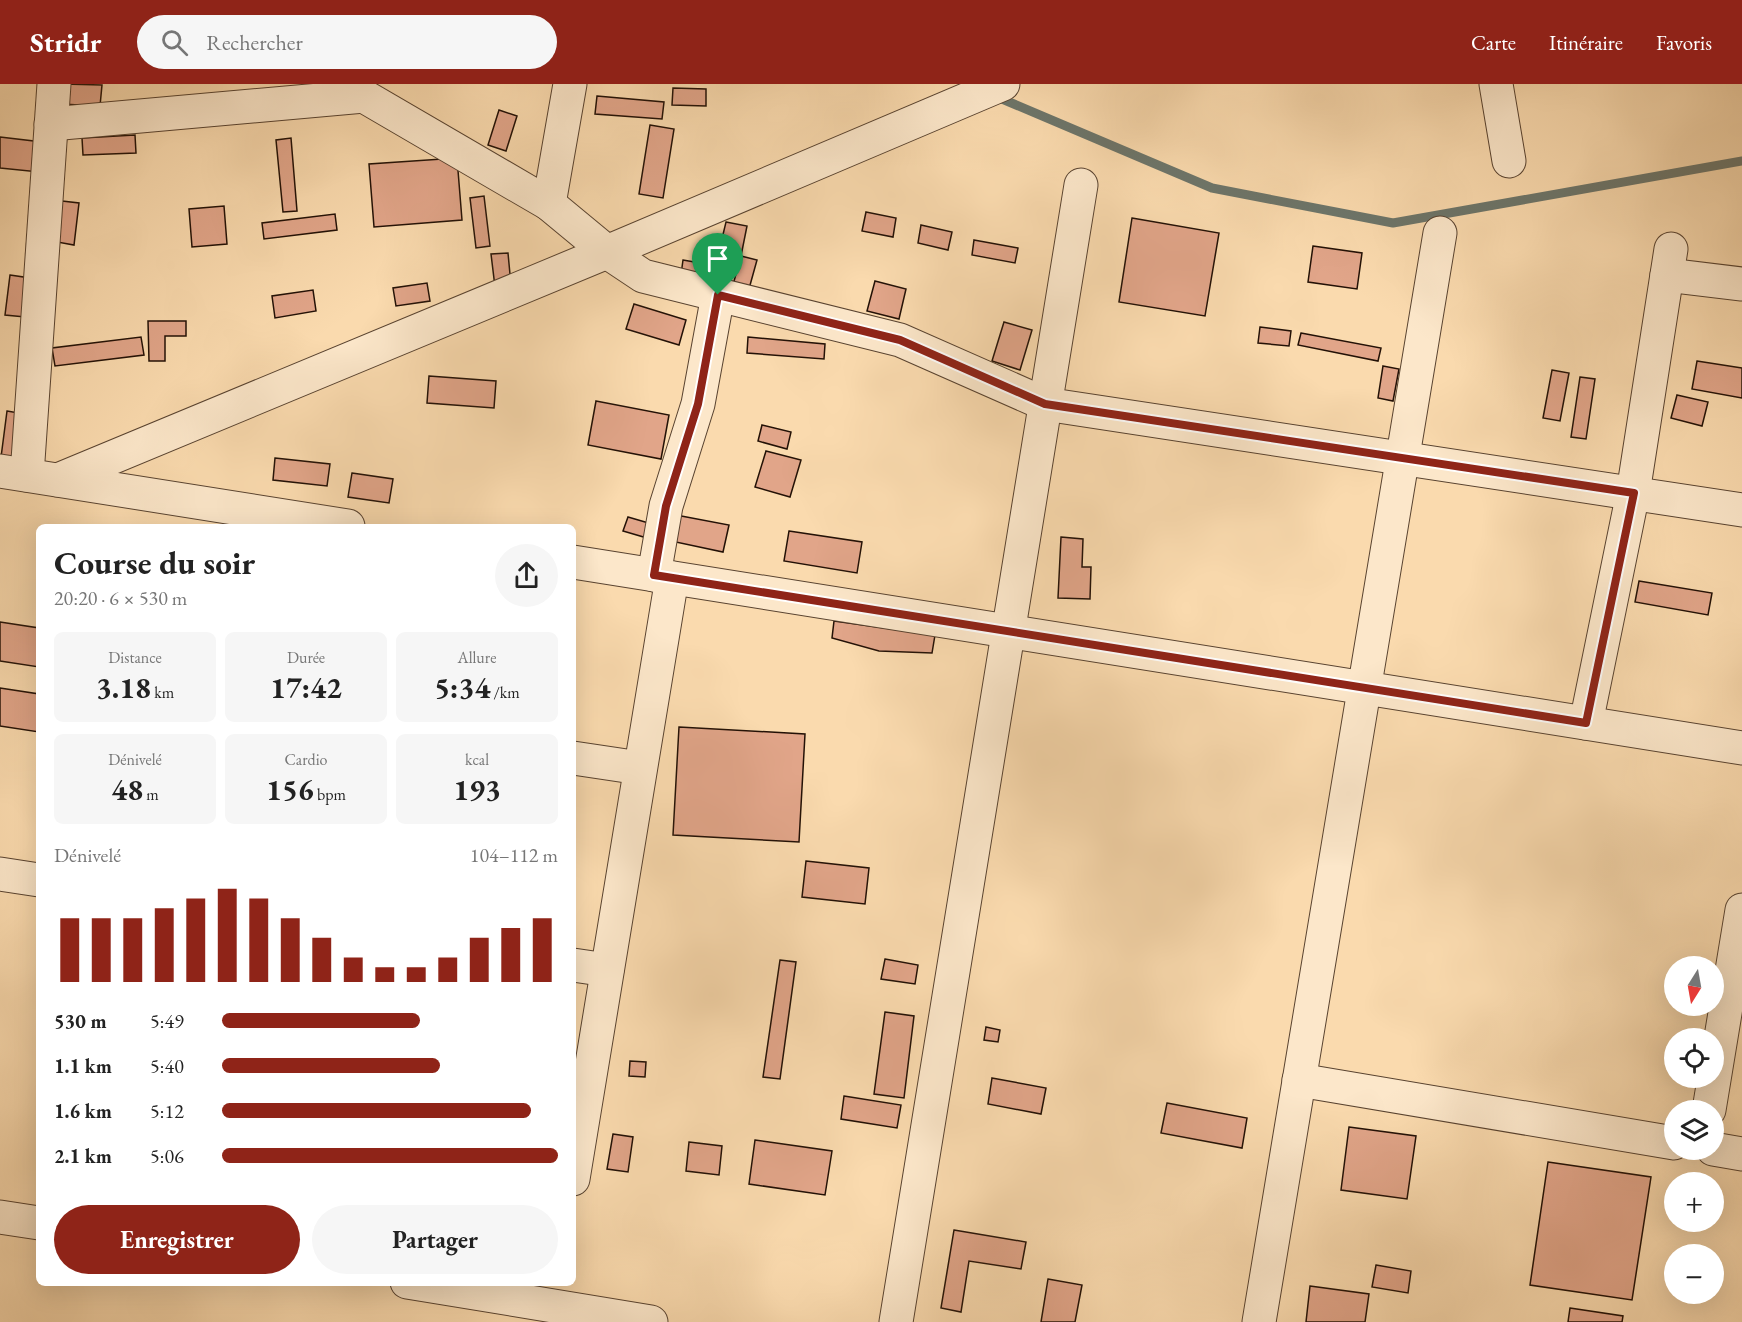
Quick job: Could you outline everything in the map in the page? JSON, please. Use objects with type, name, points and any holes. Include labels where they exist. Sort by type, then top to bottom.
[{"type":"street","points":[[28,476],[54,84]]},
{"type":"street","points":[[549,204],[570,84]]},
{"type":"street","points":[[28,476],[608,252],[1003,84]]},
{"type":"street","points":[[1496,84],[1509,161]]},
{"type":"street","points":[[51,124],[354,90],[549,204],[608,252],[643,276],[900,340],[1045,404],[1742,510]]},
{"type":"street","points":[[896,1322],[1081,185]]},
{"type":"street","points":[[1259,1322],[1440,233]]},
{"type":"street","points":[[1586,723],[1634,493],[1669,262],[1742,284]]},
{"type":"street","points":[[576,1161],[640,768],[663,577],[666,506],[698,404],[718,295]]},
{"type":"street","points":[[28,476],[258,519],[322,524]]},
{"type":"street","points":[[576,562],[1742,748]]},
{"type":"street","points":[[576,758],[640,768]]},
{"type":"street","points":[[0,874],[36,880]]},
{"type":"street","points":[[1711,1100],[1742,910]]},
{"type":"street","points":[[576,965],[607,970]]},
{"type":"street","points":[[1299,1080],[1664,1141]]},
{"type":"street","points":[[1724,1151],[1742,1154]]},
{"type":"street","points":[[0,1217],[36,1223]]},
{"type":"street","points":[[434,1286],[553,1303],[651,1322]]},
{"type":"building","points":[[62,84],[102,85],[100,106],[60,104]]},
{"type":"building","points":[[673,88],[706,89],[706,106],[672,105]]},
{"type":"building","points":[[597,96],[664,102],[662,119],[595,114]]},
{"type":"building","points":[[499,110],[517,116],[506,151],[488,145]]},
{"type":"building","points":[[650,125],[674,129],[663,198],[639,194]]},
{"type":"building","points":[[135,135],[136,153],[83,155],[82,138]]},
{"type":"building","points":[[0,137],[42,142],[39,172],[0,168]]},
{"type":"building","points":[[291,138],[297,211],[283,212],[276,140]]},
{"type":"building","points":[[457,158],[462,220],[374,227],[369,164]]},
{"type":"building","points":[[484,196],[490,246],[476,248],[470,198]]},
{"type":"building","points":[[62,201],[79,203],[74,245],[57,242]]},
{"type":"building","points":[[224,206],[227,244],[192,247],[189,209]]},
{"type":"building","points":[[866,212],[896,218],[893,237],[862,231]]},
{"type":"building","points":[[335,214],[337,230],[264,239],[262,223]]},
{"type":"building","points":[[1132,218],[1219,233],[1205,316],[1119,302]]},
{"type":"building","points":[[726,222],[747,226],[741,256],[719,251]]},
{"type":"building","points":[[921,225],[952,232],[948,250],[918,243]]},
{"type":"building","points":[[974,240],[1018,248],[1015,263],[972,255]]},
{"type":"building","points":[[1313,246],[1362,253],[1357,289],[1308,282]]},
{"type":"building","points":[[508,253],[511,285],[495,287],[491,254]]},
{"type":"building","points":[[741,256],[757,260],[747,296],[731,292]]},
{"type":"building","points":[[683,260],[723,267],[719,289],[680,282]]},
{"type":"building","points":[[10,275],[30,278],[25,317],[5,315]]},
{"type":"building","points":[[875,281],[906,289],[899,319],[867,311]]},
{"type":"building","points":[[427,283],[430,301],[396,306],[393,288]]},
{"type":"building","points":[[313,290],[316,311],[275,318],[272,296]]},
{"type":"building","points":[[634,304],[686,320],[679,345],[626,329]]},
{"type":"building","points":[[148,321],[186,321],[186,336],[165,336],[165,361],[149,361]]},
{"type":"building","points":[[1004,322],[1032,330],[1020,370],[992,361]]},
{"type":"building","points":[[1260,327],[1291,331],[1289,346],[1258,343]]},
{"type":"building","points":[[1301,333],[1381,348],[1378,361],[1298,345]]},
{"type":"building","points":[[141,337],[144,355],[55,366],[52,348]]},
{"type":"building","points":[[748,337],[825,344],[824,359],[747,353]]},
{"type":"building","points":[[1697,361],[1742,368],[1742,398],[1692,389]]},
{"type":"building","points":[[1383,366],[1399,369],[1393,401],[1378,398]]},
{"type":"building","points":[[1552,370],[1569,373],[1560,421],[1543,418]]},
{"type":"building","points":[[429,376],[496,381],[494,408],[427,403]]},
{"type":"building","points":[[1580,377],[1595,379],[1586,439],[1571,437]]},
{"type":"building","points":[[1677,395],[1708,402],[1702,426],[1671,418]]},
{"type":"building","points":[[596,401],[669,415],[661,459],[588,445]]},
{"type":"building","points":[[7,411],[19,413],[11,466],[0,465]]},
{"type":"building","points":[[762,425],[791,432],[787,449],[758,441]]},
{"type":"building","points":[[766,451],[801,460],[790,497],[755,487]]},
{"type":"building","points":[[275,458],[330,464],[327,486],[273,480]]},
{"type":"building","points":[[352,473],[393,479],[389,503],[348,497]]},
{"type":"building","points":[[676,515],[729,525],[723,552],[671,541]]},
{"type":"building","points":[[628,517],[652,524],[647,538],[623,531]]},
{"type":"building","points":[[789,531],[862,542],[857,573],[784,561]]},
{"type":"building","points":[[1061,537],[1083,539],[1082,567],[1091,567],[1090,599],[1058,598]]},
{"type":"building","points":[[1639,581],[1712,593],[1708,615],[1635,602]]},
{"type":"building","points":[[834,621],[935,635],[932,653],[879,651],[832,638]]},
{"type":"building","points":[[0,622],[36,628],[36,667],[0,661]]},
{"type":"building","points":[[0,688],[36,694],[36,732],[0,726]]},
{"type":"building","points":[[679,727],[805,734],[799,842],[673,835]]},
{"type":"building","points":[[806,861],[869,868],[865,904],[802,897]]},
{"type":"building","points":[[885,959],[918,965],[915,984],[881,979]]},
{"type":"building","points":[[780,960],[796,962],[780,1079],[763,1077]]},
{"type":"building","points":[[885,1012],[914,1016],[904,1098],[874,1094]]},
{"type":"building","points":[[986,1027],[1000,1030],[998,1042],[984,1040]]},
{"type":"building","points":[[630,1061],[646,1062],[645,1077],[629,1076]]},
{"type":"building","points":[[992,1078],[1046,1088],[1041,1114],[988,1104]]},
{"type":"building","points":[[844,1096],[901,1105],[897,1128],[841,1119]]},
{"type":"building","points":[[1167,1103],[1247,1118],[1242,1148],[1161,1133]]},
{"type":"building","points":[[1349,1127],[1416,1136],[1407,1199],[1341,1190]]},
{"type":"building","points":[[613,1134],[633,1137],[628,1172],[607,1169]]},
{"type":"building","points":[[755,1140],[832,1151],[825,1195],[749,1184]]},
{"type":"building","points":[[689,1142],[722,1146],[719,1175],[686,1171]]},
{"type":"building","points":[[1548,1162],[1651,1177],[1632,1300],[1530,1285]]},
{"type":"building","points":[[954,1230],[1026,1242],[1021,1269],[969,1261],[961,1312],[941,1308]]},
{"type":"building","points":[[1376,1265],[1411,1271],[1408,1293],[1372,1287]]},
{"type":"building","points":[[1048,1279],[1082,1285],[1075,1322],[1041,1322]]},
{"type":"building","points":[[1310,1286],[1369,1294],[1365,1322],[1306,1322]]},
{"type":"building","points":[[1570,1308],[1623,1316],[1622,1322],[1568,1322]]},
{"type":"waterway","points":[[995,96],[1212,188],[1393,223],[1742,161]]},
{"type":"route","points":[[718,295],[900,340],[1045,404],[1634,493],[1586,723],[654,575],[666,506],[698,404],[718,295]]}]
